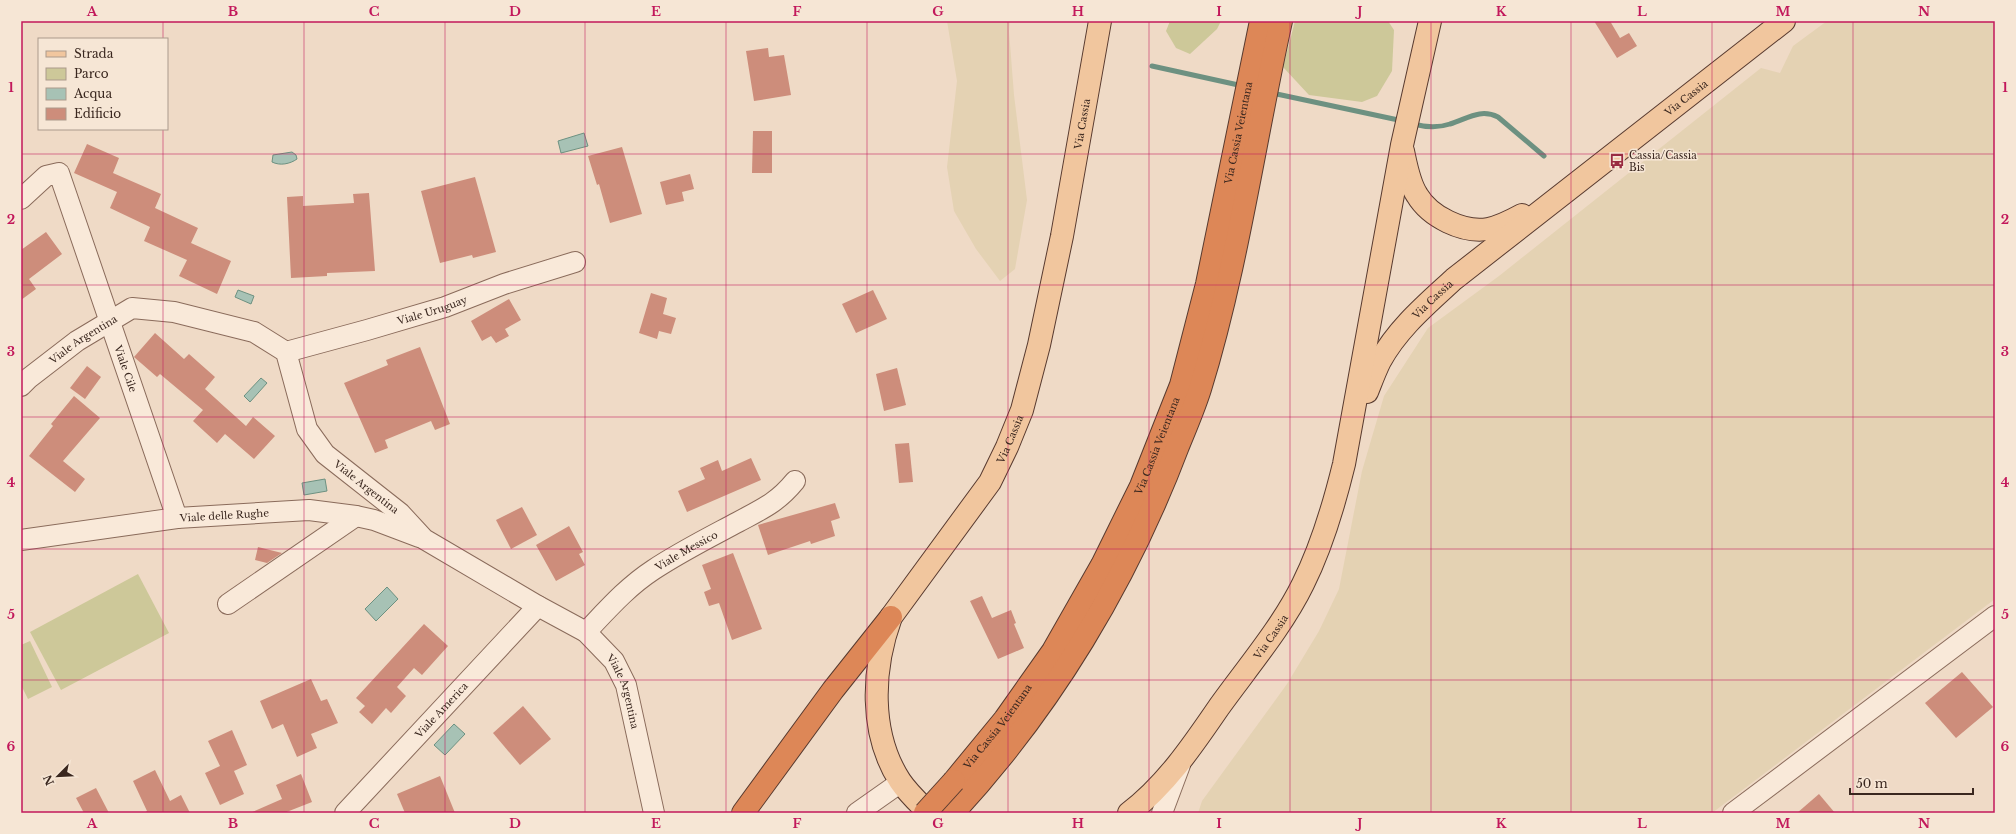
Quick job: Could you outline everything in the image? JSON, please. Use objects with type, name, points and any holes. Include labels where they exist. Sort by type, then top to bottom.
[{"type":"highway","name":"Via Cassia Veientana","points":[[953,813],[963,787],[1005,720],[1053,651],[1102,565],[1141,486],[1181,385],[1254,101],[1262,63],[1261,21]]},
{"type":"highway","name":"Via Cassia Veientana","points":[[1262,63],[1282,21]]},
{"type":"highway","points":[[743,813],[833,690],[891,617]]},
{"type":"highway","name":"Via Cassia Veientana","points":[[925,813],[963,787]]},
{"type":"main road","name":"Via Cassia","points":[[929,813],[901,782],[884,747],[877,708],[878,677],[883,644],[891,617],[990,482],[1007,447],[1022,410],[1039,345],[1062,236],[1100,21]]},
{"type":"main road","name":"Via Cassia","points":[[1129,813],[1151,794],[1183,758],[1284,616],[1303,585],[1318,550],[1335,500],[1352,427],[1405,130],[1430,21]]},
{"type":"main road","name":"Via Cassia","points":[[1352,427],[1380,361],[1398,333],[1421,309],[1454,279],[1784,21]]},
{"type":"main road","name":"Via Cassia","points":[[1405,130],[1407,167],[1416,195],[1428,208],[1446,221],[1468,228],[1488,229],[1506,224],[1527,212],[1550,203]]},
{"type":"street","name":"Viale Cile","points":[[21,199],[46,176],[59,173],[108,322],[176,518]]},
{"type":"street","name":"Viale Uruguay","points":[[286,352],[445,307],[504,284],[575,262]]},
{"type":"street","name":"Viale Argentina","points":[[21,386],[28,378],[77,341],[132,308],[174,312],[254,332],[286,352],[307,429],[325,454],[400,513],[424,539],[538,606],[586,632],[614,661],[626,685],[654,813]]},
{"type":"street","name":"Viale Messico","points":[[586,632],[626,590],[639,580],[676,556],[769,506],[784,494],[795,481]]},
{"type":"street","name":"Viale delle Rughe","points":[[21,540],[176,518],[309,510],[356,516],[374,520],[424,539]]},
{"type":"street","points":[[228,604],[356,516]]},
{"type":"street","name":"Viale America","points":[[345,813],[538,606]]},
{"type":"street","points":[[1733,813],[1995,616]]},
{"type":"street","points":[[1162,813],[1183,758]]},
{"type":"street","points":[[857,813],[901,782]]},
{"type":"shaded area","points":[[947,21],[1010,21],[1009,31],[1014,95],[1027,200],[1015,269],[1000,281],[976,249],[954,211],[947,167],[957,81]]},
{"type":"shaded area","points":[[1827,21],[1995,21],[1995,599],[1712,813],[1198,813],[1202,801],[1287,684],[1319,631],[1339,589],[1362,471],[1384,396],[1428,328],[1499,276],[1761,68],[1780,73],[1793,46]]},
{"type":"green space","points":[[1170,21],[1221,21],[1217,29],[1190,54],[1176,48],[1166,31]]},
{"type":"green space","points":[[1295,21],[1388,21],[1394,30],[1392,71],[1377,96],[1362,102],[1309,95],[1283,67]]},
{"type":"green space","points":[[138,574],[169,633],[61,690],[30,632]]},
{"type":"green space","points":[[30,641],[52,687],[28,699],[21,685],[21,645]]},
{"type":"water","points":[[584,133],[588,146],[561,153],[558,141]]},
{"type":"water","points":[[292,152],[296,155],[297,159],[294,161],[282,164],[272,162],[273,155]]},
{"type":"water","points":[[238,290],[254,296],[251,304],[235,297]]},
{"type":"water","points":[[261,378],[267,383],[250,402],[244,396]]},
{"type":"water","points":[[325,479],[327,491],[304,495],[302,483]]},
{"type":"water","points":[[387,587],[398,599],[376,621],[365,609]]},
{"type":"water","points":[[454,724],[465,734],[445,755],[434,745]]},
{"type":"building","points":[[1594,21],[1610,21],[1620,38],[1629,33],[1637,46],[1617,58]]},
{"type":"building","points":[[768,48],[769,57],[784,55],[791,95],[754,101],[746,51]]},
{"type":"building","points":[[753,131],[772,131],[772,173],[752,173]]},
{"type":"building","points":[[87,144],[119,158],[113,173],[161,194],[155,208],[198,228],[191,243],[231,261],[217,294],[179,276],[187,260],[144,241],[150,227],[110,208],[117,192],[74,173]]},
{"type":"building","points":[[622,147],[642,214],[610,223],[599,184],[597,185],[588,156]]},
{"type":"building","points":[[690,174],[694,189],[682,192],[684,201],[666,205],[660,182]]},
{"type":"building","points":[[475,177],[496,252],[473,258],[472,255],[440,263],[421,191]]},
{"type":"building","points":[[369,193],[375,271],[327,273],[327,276],[291,278],[287,197],[303,196],[303,206],[354,203],[353,194]]},
{"type":"building","points":[[46,232],[62,254],[29,279],[36,289],[21,300],[21,250]]},
{"type":"building","points":[[873,290],[887,319],[856,333],[842,304]]},
{"type":"building","points":[[651,293],[667,298],[663,314],[676,318],[671,334],[659,331],[657,339],[639,333]]},
{"type":"building","points":[[509,299],[521,320],[505,329],[509,336],[496,343],[491,336],[482,341],[471,321]]},
{"type":"building","points":[[155,333],[184,359],[189,354],[215,377],[205,389],[246,426],[253,417],[275,436],[254,459],[225,434],[217,443],[193,421],[203,410],[160,374],[157,377],[134,357]]},
{"type":"building","points":[[420,347],[450,424],[435,430],[431,421],[385,440],[388,448],[375,453],[344,383],[388,365],[386,360]]},
{"type":"building","points":[[87,366],[101,377],[85,399],[70,388]]},
{"type":"building","points":[[897,368],[906,405],[884,411],[876,374]]},
{"type":"building","points":[[74,396],[100,418],[63,461],[85,479],[75,492],[29,456],[53,426],[51,424]]},
{"type":"building","points":[[909,443],[913,482],[899,483],[895,444]]},
{"type":"building","points":[[751,458],[761,480],[687,512],[678,491],[705,479],[700,468],[718,460],[722,471]]},
{"type":"building","points":[[835,503],[840,518],[831,521],[835,536],[811,544],[810,541],[768,555],[758,525]]},
{"type":"building","points":[[522,507],[537,535],[511,549],[496,520]]},
{"type":"building","points":[[569,526],[583,552],[579,554],[585,565],[556,581],[536,545]]},
{"type":"building","points":[[258,547],[282,553],[267,563],[255,560]]},
{"type":"building","points":[[733,553],[762,629],[732,640],[719,603],[709,606],[704,592],[711,589],[702,565]]},
{"type":"building","points":[[982,596],[992,618],[1011,610],[1016,623],[1014,624],[1024,648],[998,659],[970,601]]},
{"type":"building","points":[[424,624],[448,646],[422,675],[414,668],[397,687],[406,696],[391,713],[386,708],[372,724],[359,712],[365,706],[356,698]]},
{"type":"building","points":[[1962,672],[1993,707],[1956,738],[1925,703]]},
{"type":"building","points":[[311,679],[321,701],[327,699],[338,723],[311,734],[317,748],[297,757],[283,724],[272,729],[260,701]]},
{"type":"building","points":[[523,706],[551,739],[520,765],[493,733]]},
{"type":"building","points":[[232,730],[247,765],[234,771],[244,794],[220,805],[205,773],[220,766],[208,741]]},
{"type":"building","points":[[155,770],[170,801],[181,795],[190,813],[144,813],[147,811],[133,781]]},
{"type":"building","points":[[301,774],[312,802],[284,813],[250,813],[282,799],[276,785]]},
{"type":"building","points":[[440,776],[455,813],[405,813],[397,794]]},
{"type":"building","points":[[96,788],[109,813],[84,813],[76,798]]},
{"type":"building","points":[[1819,794],[1835,813],[1797,813]]},
{"type":"waterway","points":[[1152,66],[1243,86]]},
{"type":"waterway","points":[[1272,93],[1403,121]]},
{"type":"waterway","points":[[1413,124],[1436,127],[1450,124],[1474,115],[1491,115],[1498,117],[1544,156]]},
{"type":"place","name":"Cassia/Cassia Bis","points":[[1617,161]]}]
